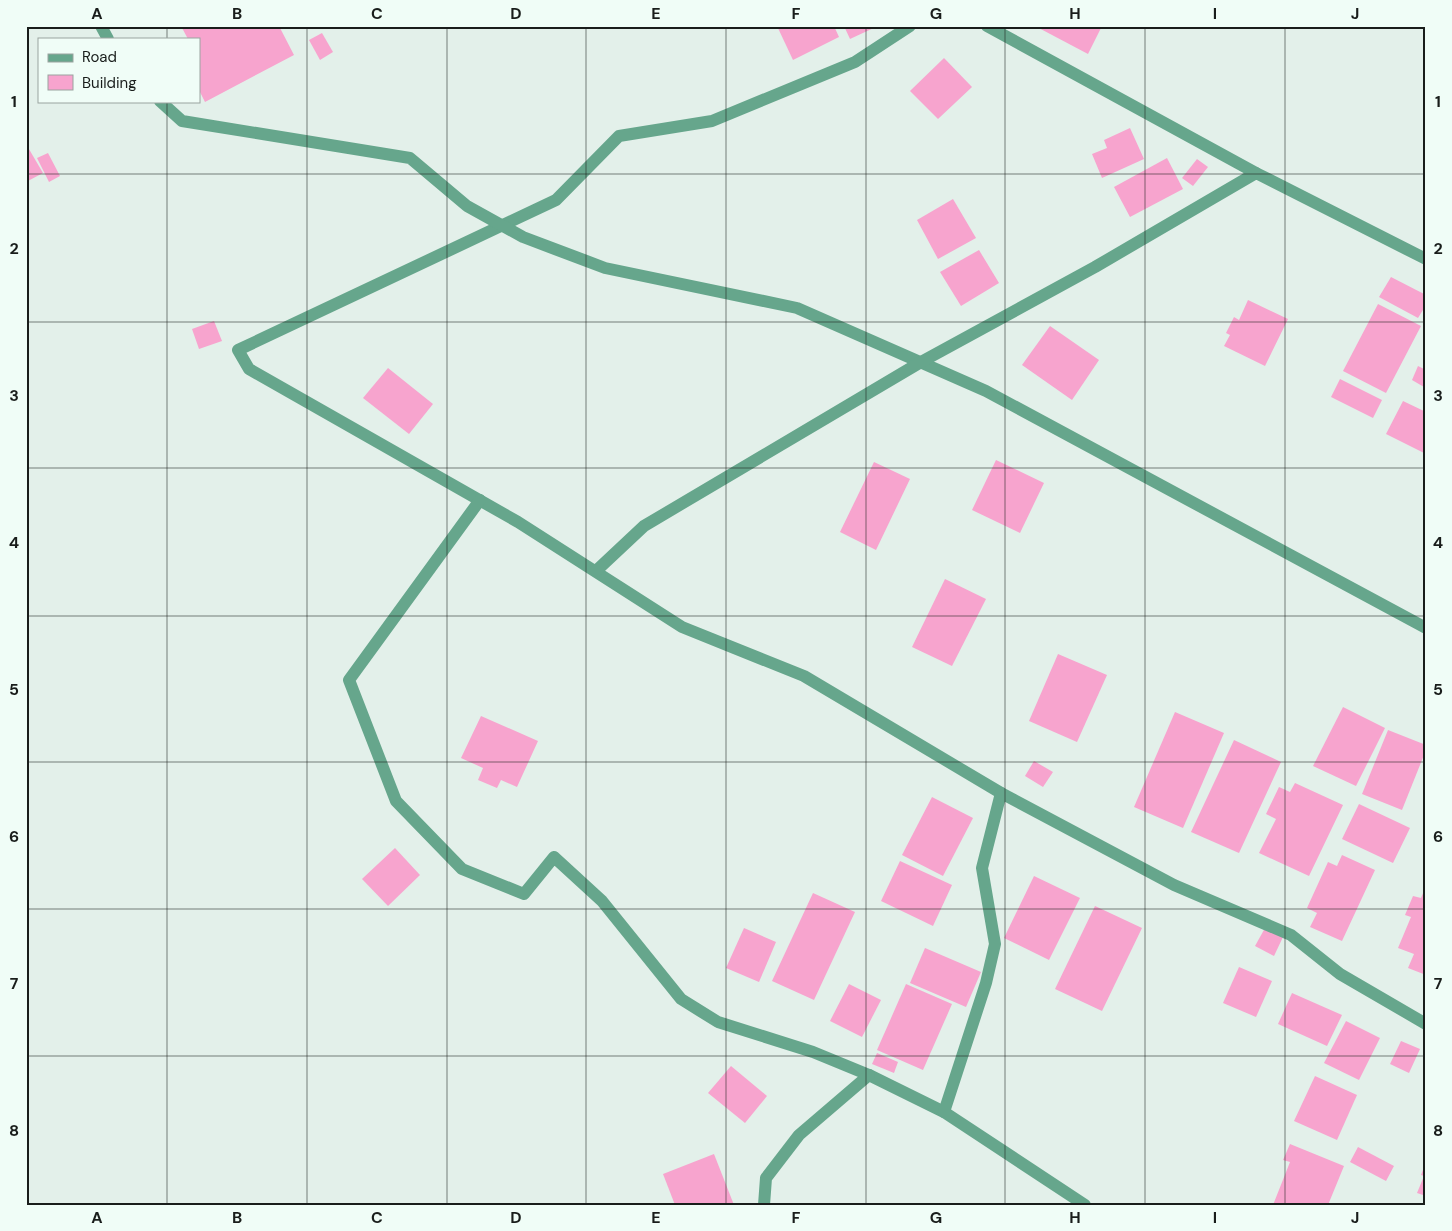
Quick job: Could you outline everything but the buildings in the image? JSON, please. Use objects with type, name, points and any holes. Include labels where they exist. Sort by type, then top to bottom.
[{"type":"street","points":[[101,26],[107,38]]},
{"type":"street","points":[[910,26],[855,62],[712,121],[619,136],[556,200],[238,350],[249,369],[518,522],[682,627],[804,676],[1001,793],[1174,885],[1291,935],[1340,974],[1426,1024]]},
{"type":"street","points":[[987,26],[1256,173],[1426,259]]},
{"type":"street","points":[[161,102],[182,121],[410,158],[467,206],[522,237],[605,268],[798,308],[986,391],[1426,628]]},
{"type":"street","points":[[596,571],[644,526],[921,362],[1095,267],[1256,173]]},
{"type":"street","points":[[480,500],[348,680],[396,801],[462,869],[524,894],[554,857],[602,901],[681,999],[718,1022],[813,1052],[869,1075],[944,1112],[1085,1205]]},
{"type":"street","points":[[944,1112],[986,983],[995,944],[982,868],[1001,793]]},
{"type":"street","points":[[764,1205],[766,1178],[799,1135],[869,1075]]}]
